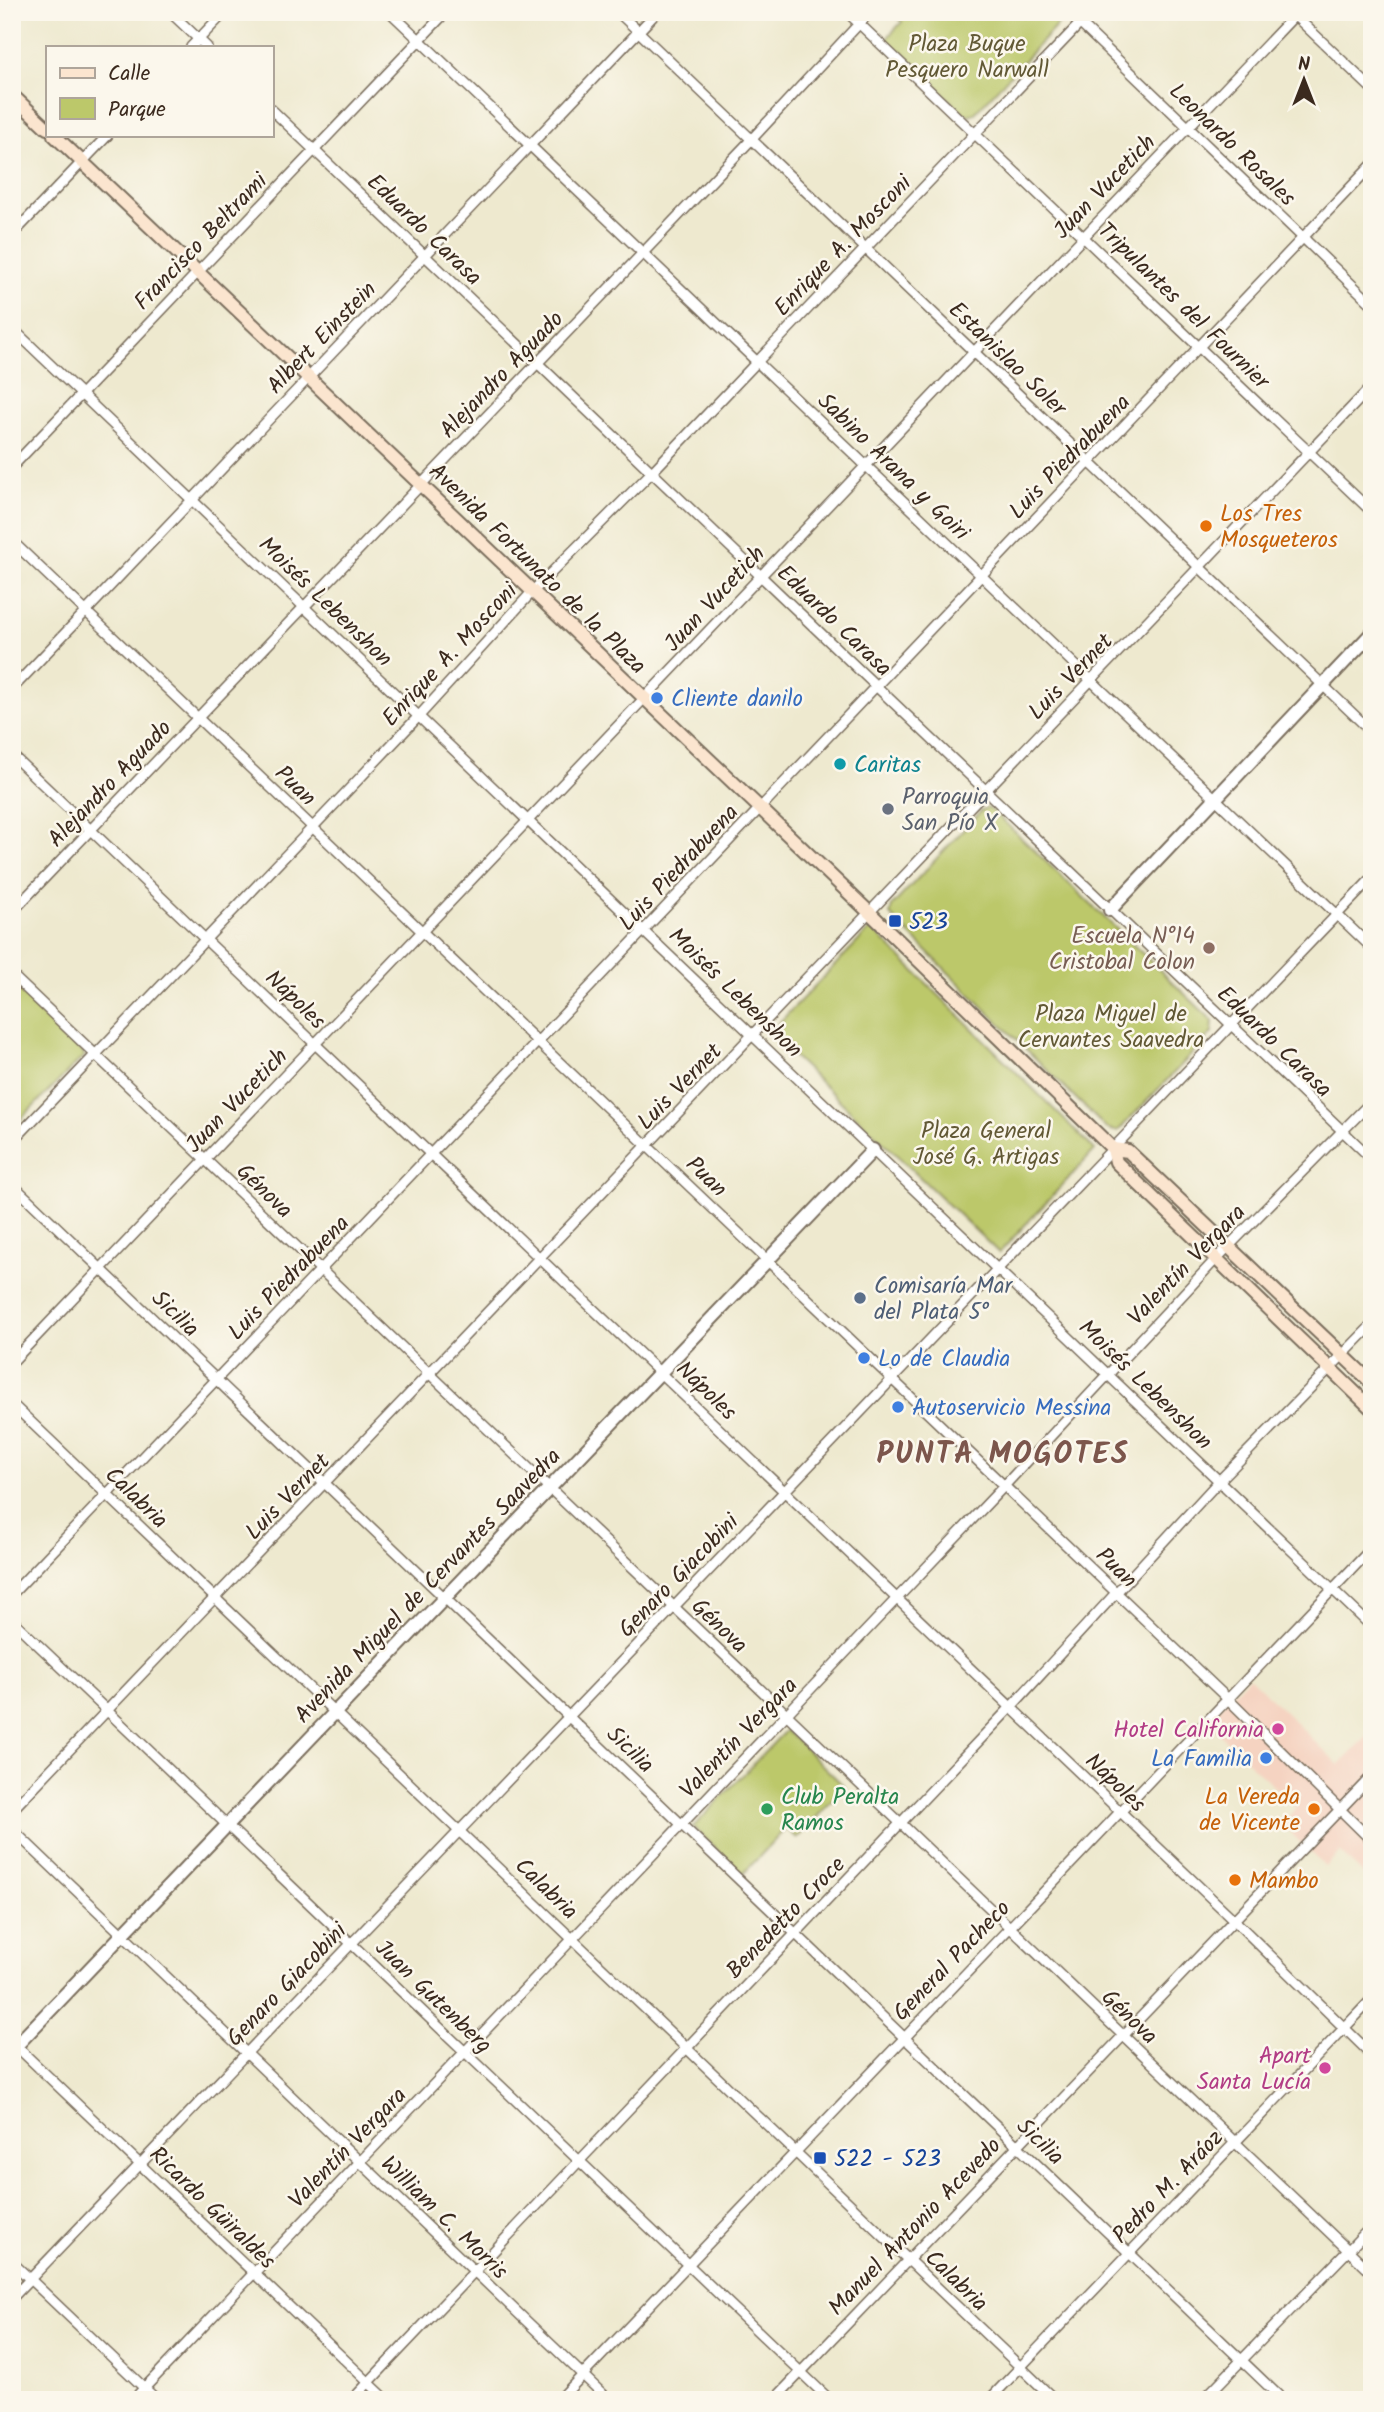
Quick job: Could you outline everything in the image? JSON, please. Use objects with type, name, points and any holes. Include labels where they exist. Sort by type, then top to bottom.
[{"type":"main road","points":[[12,95],[46,127]]},
{"type":"main road","name":"Avenida Fortunato de la Plaza","points":[[55,136],[870,913],[1112,1149],[1116,1162],[1372,1409]]},
{"type":"main road","name":"Avenida Fortunato de la Plaza","points":[[1112,1149],[1128,1151],[1372,1383]]},
{"type":"street","points":[[170,12],[206,46]]},
{"type":"street","points":[[192,46],[225,12]]},
{"type":"street","name":"Sabino Arana y Goiri","points":[[390,12],[1372,948]]},
{"type":"street","name":"Francisco Beltrami","points":[[12,467],[446,12]]},
{"type":"street","name":"Estanislao Soler","points":[[618,12],[1372,732]]},
{"type":"street","name":"Albert Einstein","points":[[12,689],[657,12]]},
{"type":"street","name":"Tripulantes del Fournier","points":[[847,12],[1372,512]]},
{"type":"street","name":"Alejandro Aguado","points":[[12,912],[751,140],[870,12]]},
{"type":"street","name":"Leonardo Rosales","points":[[1068,12],[1372,304]]},
{"type":"street","name":"Enrique A. Mosconi","points":[[12,1142],[419,716],[532,592],[652,472],[1091,12]]},
{"type":"street","points":[[1295,13],[1372,89]]},
{"type":"street","name":"Juan Vucetich","points":[[12,1362],[1295,13]]},
{"type":"street","name":"Eduardo Carasa","points":[[273,111],[1372,1159]]},
{"type":"street","points":[[12,235],[107,136]]},
{"type":"street","name":"Luis Piedrabuena","points":[[12,1594],[1372,165]]},
{"type":"street","name":"Moisés Lebenshon","points":[[12,328],[1372,1627]]},
{"type":"street","name":"Luis Vernet","points":[[12,1810],[1372,386]]},
{"type":"street","name":"Puan","points":[[12,541],[1005,1485],[1372,1841]]},
{"type":"street","points":[[1110,910],[1372,633]]},
{"type":"street","name":"Nápoles","points":[[12,755],[1233,1919],[1372,2055]]},
{"type":"street","name":"Genaro Giacobini","points":[[12,2298],[1372,878]]},
{"type":"street","name":"Génova","points":[[12,975],[1372,2273]]},
{"type":"street","name":"Valentín Vergara","points":[[133,2400],[1005,1485],[1216,1259],[1372,1101]]},
{"type":"street","name":"Avenida Miguel de Cervantes Saavedra","points":[[14,2046],[873,1150]]},
{"type":"street","name":"Sicilia","points":[[12,1184],[1283,2400]]},
{"type":"street","name":"Benedetto Croce","points":[[352,2400],[1011,1707],[1219,1481],[1372,1325]]},
{"type":"street","name":"Calabria","points":[[12,1404],[1055,2400]]},
{"type":"street","name":"General Pacheco","points":[[559,2400],[1372,1548]]},
{"type":"street","name":"Juan Gutenberg","points":[[12,1619],[830,2400]]},
{"type":"street","name":"Manuel Antonio Acevedo","points":[[774,2400],[1372,1776]]},
{"type":"street","name":"William C. Morris","points":[[12,1829],[609,2400]]},
{"type":"street","name":"Pedro M. Aráoz","points":[[989,2400],[1372,1999]]},
{"type":"street","name":"Ricardo Güiraldes","points":[[14,2046],[387,2400]]},
{"type":"street","points":[[1203,2400],[1372,2226]]},
{"type":"street","points":[[12,2262],[157,2400]]},
{"type":"shaded area","points":[[1249,1677],[1339,1765],[1372,1732],[1372,1883],[1340,1852],[1325,1867],[1282,1824],[1296,1808],[1206,1721]]},
{"type":"green space","name":"Plaza Buque Pesquero Narwall","points":[[892,12],[1060,12],[1060,22],[975,113],[969,115],[964,114],[885,40],[902,22]]},
{"type":"green space","name":"Plaza Miguel de Cervantes Saavedra","points":[[987,808],[1213,1021],[1212,1033],[1119,1130],[1106,1128],[890,915],[892,906],[981,811]]},
{"type":"green space","name":"Plaza General José G. Artigas","points":[[871,928],[1095,1150],[999,1253],[769,1033]]},
{"type":"green space","points":[[12,982],[85,1055],[12,1128]]},
{"type":"green space","name":"Club Peralta Ramos","points":[[786,1730],[845,1787],[797,1838],[786,1828],[743,1874],[693,1827]]},
{"type":"place","name":"Los Tres Mosqueteros","points":[[1206,526]]},
{"type":"place","name":"Cliente danilo","points":[[657,698]]},
{"type":"place","name":"Caritas","points":[[840,764]]},
{"type":"place","name":"Parroquia San Pío X","points":[[888,809]]},
{"type":"place","name":"523","points":[[895,921]]},
{"type":"place","name":"Escuela N°14 Cristobal Colon","points":[[1209,948]]},
{"type":"place","name":"Comisaría Mar del Plata 5°","points":[[860,1298]]},
{"type":"place","name":"Lo de Claudia","points":[[864,1358]]},
{"type":"place","name":"Autoservicio Messina","points":[[898,1407]]},
{"type":"place","name":"Hotel California","points":[[1278,1729]]},
{"type":"place","name":"La Familia","points":[[1266,1758]]},
{"type":"place","name":"Club Peralta Ramos","points":[[767,1809]]},
{"type":"place","name":"La Vereda de Vicente","points":[[1314,1809]]},
{"type":"place","name":"Mambo","points":[[1235,1880]]},
{"type":"place","name":"Apart Santa Lucía","points":[[1325,2068]]},
{"type":"place","name":"522 - 523","points":[[820,2158]]},
{"type":"district","name":"PUNTA MOGOTES","points":[[1003,1453]]}]
